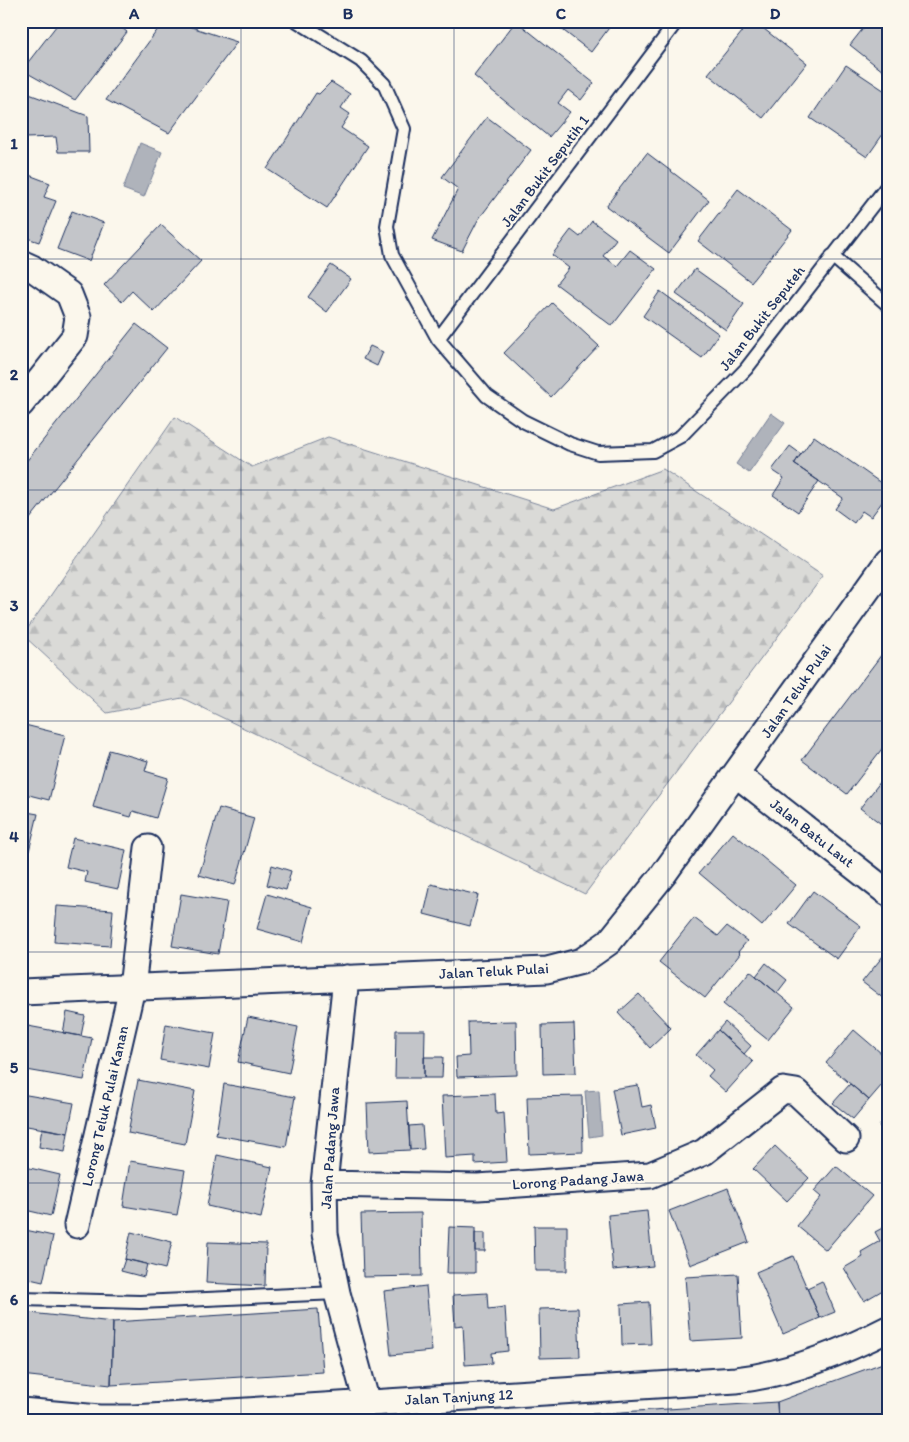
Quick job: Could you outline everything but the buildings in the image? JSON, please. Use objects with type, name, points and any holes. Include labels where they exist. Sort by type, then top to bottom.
[{"type":"street","points":[[21,263],[32,268],[69,294],[78,317],[75,336],[21,404]]},
{"type":"street","name":"Jalan Teluk Pulai","points":[[21,992],[547,970],[582,961],[609,942],[663,875],[888,561]]},
{"type":"street","name":"Jalan Batu Laut","points":[[736,774],[888,893]]},
{"type":"street","name":"Lorong Teluk Pulai Kanan","points":[[77,1225],[132,988],[148,848]]},
{"type":"street","name":"Jalan Padang Jawa","points":[[346,978],[324,1184],[325,1234],[337,1293],[367,1403]]},
{"type":"street","name":"Lorong Padang Jawa","points":[[324,1184],[478,1187],[650,1174],[704,1152],[783,1090],[789,1089],[796,1092],[846,1139]]},
{"type":"street","name":"Jalan Tanjung 12","points":[[21,1410],[99,1418],[134,1418],[764,1377],[792,1369],[888,1329]]},
{"type":"lane","name":"Jalan Bukit Seputeh","points":[[297,21],[361,61],[384,84],[404,129],[387,226],[392,256],[438,339],[487,396],[523,421],[570,444],[598,453],[652,451],[681,436],[746,369],[888,186]]},
{"type":"lane","name":"Jalan Bukit Seputih 1","points":[[438,339],[677,21]]},
{"type":"lane","points":[[832,256],[888,305]]},
{"type":"lane","points":[[21,1299],[140,1302],[337,1293]]},
{"type":"green space","points":[[175,417],[252,467],[328,437],[554,509],[663,469],[823,576],[585,894],[182,698],[107,713],[23,635]]},
{"type":"shaded area","points":[[140,143],[162,152],[144,197],[123,189]]},
{"type":"shaded area","points":[[771,413],[785,423],[749,473],[736,464]]},
{"type":"shaded area","points":[[599,1090],[602,1135],[589,1137],[585,1091]]}]
